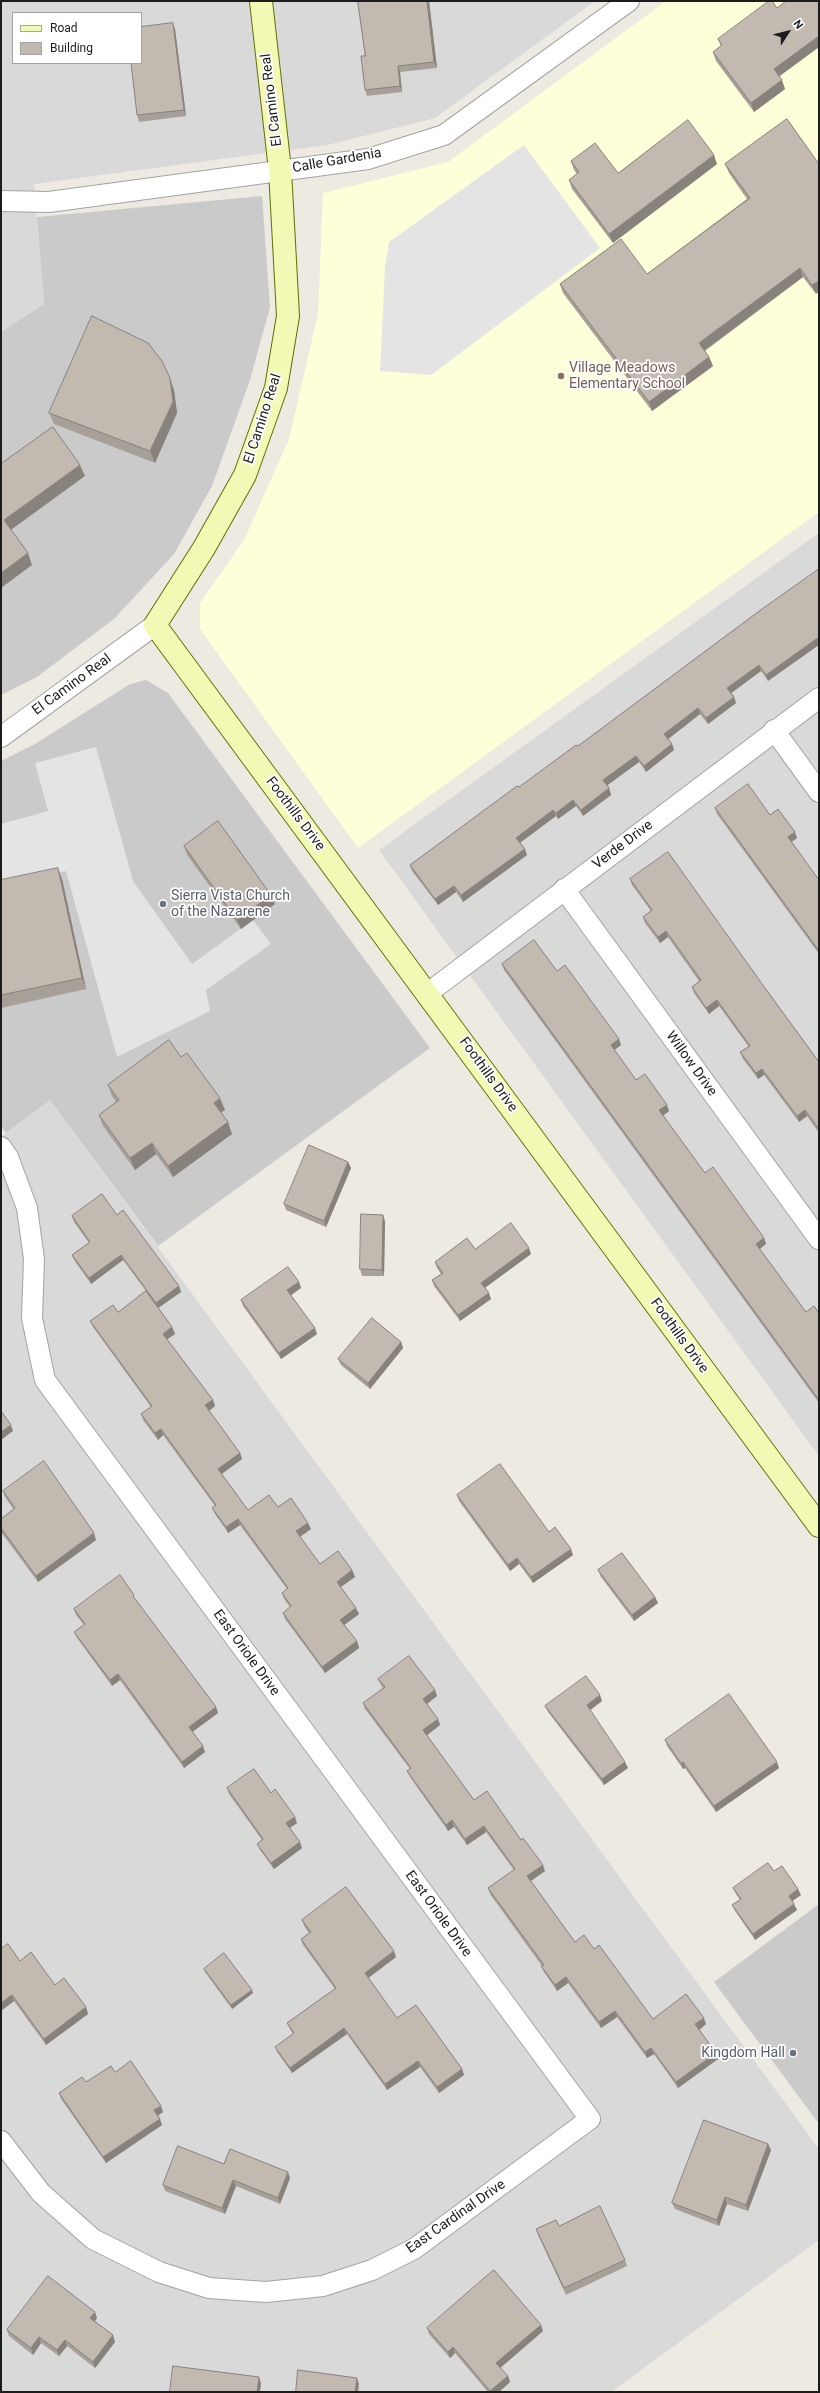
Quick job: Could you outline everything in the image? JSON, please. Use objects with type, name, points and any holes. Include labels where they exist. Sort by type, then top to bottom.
[{"type":"street","name":"El Camino Real","points":[[1,737],[155,625],[204,548],[244,475],[276,388],[288,316],[280,170],[261,1]]},
{"type":"street","name":"Calle Gardenia","points":[[1,201],[49,202],[368,159],[444,135],[629,1]]},
{"type":"street","name":"Foothills Drive","points":[[155,625],[428,993],[819,1526]]},
{"type":"street","name":"Verde Drive","points":[[428,993],[774,730],[819,698]]},
{"type":"street","points":[[774,730],[819,792]]},
{"type":"street","name":"Willow Drive","points":[[564,889],[819,1239]]},
{"type":"street","name":"East Oriole Drive","points":[[1,1147],[8,1157],[27,1208],[34,1259],[32,1318],[45,1380],[590,2119]]},
{"type":"street","name":"East Cardinal Drive","points":[[1,2141],[41,2193],[93,2239],[159,2272],[210,2288],[266,2292],[323,2286],[372,2270],[414,2249],[590,2119]]},
{"type":"shaded area","points":[[1,1],[595,1],[435,118],[327,145],[34,184],[44,304],[1,332]]},
{"type":"shaded area","name":"Village Meadows Elementary School","points":[[666,1],[819,1],[819,512],[358,848],[200,629],[200,603],[244,540],[289,439],[318,314],[323,193],[448,162]]},
{"type":"shaded area","points":[[524,145],[600,248],[431,375],[380,371],[385,267],[389,242]]},
{"type":"shaded area","points":[[262,196],[270,307],[250,380],[212,486],[174,554],[115,618],[37,677],[1,695],[1,332],[44,304],[37,217]]},
{"type":"shaded area","points":[[819,533],[819,1456],[379,850]]},
{"type":"shaded area","name":"Sierra Vista Church of the Nazarene","points":[[146,680],[168,693],[430,1048],[158,1246],[50,1100],[6,1133],[1,1126],[1,761],[35,744],[130,684]]},
{"type":"shaded area","points":[[96,747],[133,881],[192,964],[253,920],[271,944],[206,990],[210,1011],[117,1057],[66,871],[1,887],[1,824],[48,811],[35,763]]},
{"type":"shaded area","points":[[50,1100],[819,2149],[819,2240],[611,2392],[1,2392],[1,1137]]},
{"type":"shaded area","name":"Kingdom Hall","points":[[819,1904],[819,2124],[714,1982]]},
{"type":"building","points":[[358,1],[427,1],[434,62],[398,66],[400,86],[365,90],[361,56],[365,56]]},
{"type":"building","points":[[769,1],[772,1],[777,8],[786,1],[819,1],[819,36],[774,69],[782,80],[751,103],[713,52],[722,45],[718,39]]},
{"type":"building","points":[[173,23],[184,110],[137,115],[131,64],[142,64],[142,27]]},
{"type":"building","points":[[787,119],[819,164],[819,281],[812,285],[800,268],[699,343],[709,357],[649,402],[560,284],[621,239],[647,274],[750,198],[725,164]]},
{"type":"building","points":[[688,120],[714,155],[609,234],[569,180],[579,172],[571,161],[595,143],[618,173]]},
{"type":"building","points":[[92,316],[148,343],[162,361],[170,378],[173,402],[150,451],[49,413]]},
{"type":"building","points":[[53,427],[80,465],[4,520],[28,553],[1,573],[1,464]]},
{"type":"building","points":[[819,569],[819,637],[766,675],[759,665],[727,688],[734,697],[706,718],[698,708],[664,734],[672,744],[644,766],[636,756],[603,780],[609,788],[581,810],[573,800],[556,813],[553,810],[516,838],[525,849],[461,895],[454,886],[435,899],[410,865],[517,786],[519,787],[576,745],[578,746],[762,609]]},
{"type":"building","points":[[748,784],[770,815],[778,809],[795,832],[788,837],[819,880],[819,951],[715,808]]},
{"type":"building","points":[[218,821],[271,895],[237,920],[184,846]]},
{"type":"building","points":[[668,852],[819,1062],[819,1129],[805,1110],[797,1116],[762,1069],[756,1073],[740,1052],[750,1046],[717,1000],[706,1008],[692,987],[701,980],[666,931],[658,937],[643,917],[652,910],[630,879]]},
{"type":"building","points":[[58,868],[82,978],[1,995],[1,880]]},
{"type":"building","points":[[534,940],[557,971],[565,965],[619,1039],[611,1045],[636,1080],[645,1074],[667,1105],[659,1110],[705,1173],[713,1167],[764,1238],[756,1244],[806,1312],[814,1306],[819,1313],[819,1400],[502,964]]},
{"type":"building","points":[[169,1040],[181,1057],[187,1053],[220,1098],[214,1103],[228,1122],[168,1166],[152,1143],[130,1158],[99,1115],[119,1100],[108,1085]]},
{"type":"building","points":[[309,1145],[348,1162],[324,1221],[284,1204]]},
{"type":"building","points":[[102,1194],[117,1215],[123,1210],[179,1286],[156,1303],[121,1255],[89,1278],[72,1255],[90,1242],[72,1216]]},
{"type":"building","points":[[361,1214],[383,1215],[382,1270],[360,1269]]},
{"type":"building","points":[[511,1223],[529,1248],[481,1283],[489,1293],[458,1315],[432,1280],[443,1273],[435,1262],[467,1238],[475,1249]]},
{"type":"building","points":[[288,1267],[299,1282],[287,1290],[315,1328],[279,1353],[241,1300]]},
{"type":"building","points":[[146,1291],[172,1327],[163,1334],[213,1400],[205,1405],[240,1453],[218,1469],[248,1510],[269,1495],[278,1507],[291,1498],[308,1523],[296,1531],[320,1564],[338,1551],[352,1570],[337,1582],[356,1608],[340,1620],[357,1641],[322,1667],[283,1613],[291,1606],[282,1593],[288,1588],[238,1519],[226,1527],[212,1508],[216,1505],[161,1429],[155,1433],[141,1414],[152,1406],[90,1321],[113,1305],[118,1312]]},
{"type":"building","points":[[372,1318],[401,1342],[368,1383],[338,1359]]},
{"type":"building","points":[[1,1411],[11,1425],[1,1432]]},
{"type":"building","points":[[44,1461],[94,1533],[36,1576],[1,1528],[1,1519],[15,1508],[3,1491]]},
{"type":"building","points":[[500,1464],[549,1532],[555,1527],[571,1549],[531,1577],[517,1558],[508,1565],[457,1495]]},
{"type":"building","points":[[622,1553],[655,1597],[632,1615],[598,1570]]},
{"type":"building","points":[[120,1575],[134,1595],[133,1596],[216,1707],[189,1727],[203,1746],[182,1762],[118,1674],[110,1680],[74,1632],[85,1624],[74,1609]]},
{"type":"building","points":[[409,1656],[435,1690],[423,1699],[438,1719],[423,1730],[474,1800],[487,1791],[521,1840],[523,1838],[543,1865],[527,1876],[575,1942],[584,1935],[594,1949],[599,1945],[653,2019],[686,1994],[704,2018],[695,2024],[716,2053],[676,2082],[651,2048],[645,2052],[615,2011],[599,2022],[566,1977],[555,1985],[541,1966],[544,1965],[488,1888],[515,1869],[484,1826],[465,1839],[452,1820],[446,1825],[407,1771],[411,1768],[363,1703],[385,1687],[378,1679]]},
{"type":"building","points":[[586,1676],[600,1695],[587,1705],[625,1762],[602,1779],[545,1706]]},
{"type":"building","points":[[729,1694],[777,1762],[714,1806],[683,1762],[681,1763],[665,1740]]},
{"type":"building","points":[[254,1769],[271,1793],[275,1789],[295,1817],[286,1823],[300,1842],[271,1863],[257,1844],[263,1839],[227,1788]]},
{"type":"building","points":[[768,1863],[774,1871],[782,1866],[798,1889],[789,1896],[794,1904],[753,1934],[732,1905],[741,1899],[733,1888]]},
{"type":"building","points":[[346,1887],[394,1951],[365,1973],[397,2018],[416,2005],[462,2069],[437,2087],[418,2061],[385,2084],[344,2028],[290,2068],[275,2047],[294,2033],[287,2023],[336,1988],[301,1939],[311,1932],[302,1920]]},
{"type":"building","points":[[8,1944],[20,1961],[31,1952],[55,1985],[64,1978],[86,2007],[44,2039],[12,1995],[1,2003],[1,1949]]},
{"type":"building","points":[[224,1953],[252,1990],[231,2005],[204,1969]]},
{"type":"building","points":[[131,2061],[161,2106],[154,2110],[160,2119],[103,2157],[59,2093],[82,2077],[86,2082],[111,2066],[115,2072]]},
{"type":"building","points":[[704,2120],[768,2144],[746,2205],[725,2197],[717,2220],[672,2203]]},
{"type":"building","points":[[178,2146],[224,2164],[230,2149],[288,2172],[278,2198],[233,2180],[222,2208],[163,2185]]},
{"type":"building","points":[[600,2206],[625,2260],[564,2288],[536,2229],[556,2220],[559,2226]]},
{"type":"building","points":[[494,2270],[541,2325],[496,2363],[508,2376],[490,2391],[453,2347],[448,2352],[427,2328]]},
{"type":"building","points":[[48,2276],[95,2312],[90,2318],[113,2335],[93,2362],[65,2340],[57,2350],[39,2337],[31,2348],[7,2330]]},
{"type":"building","points":[[173,2366],[259,2377],[257,2392],[170,2392]]},
{"type":"building","points":[[298,2370],[357,2378],[355,2392],[296,2392]]},
{"type":"place","name":"Village Meadows Elementary School","points":[[561,376]]},
{"type":"place","name":"Sierra Vista Church of the Nazarene","points":[[163,904]]},
{"type":"place","name":"Kingdom Hall","points":[[793,2053]]}]
